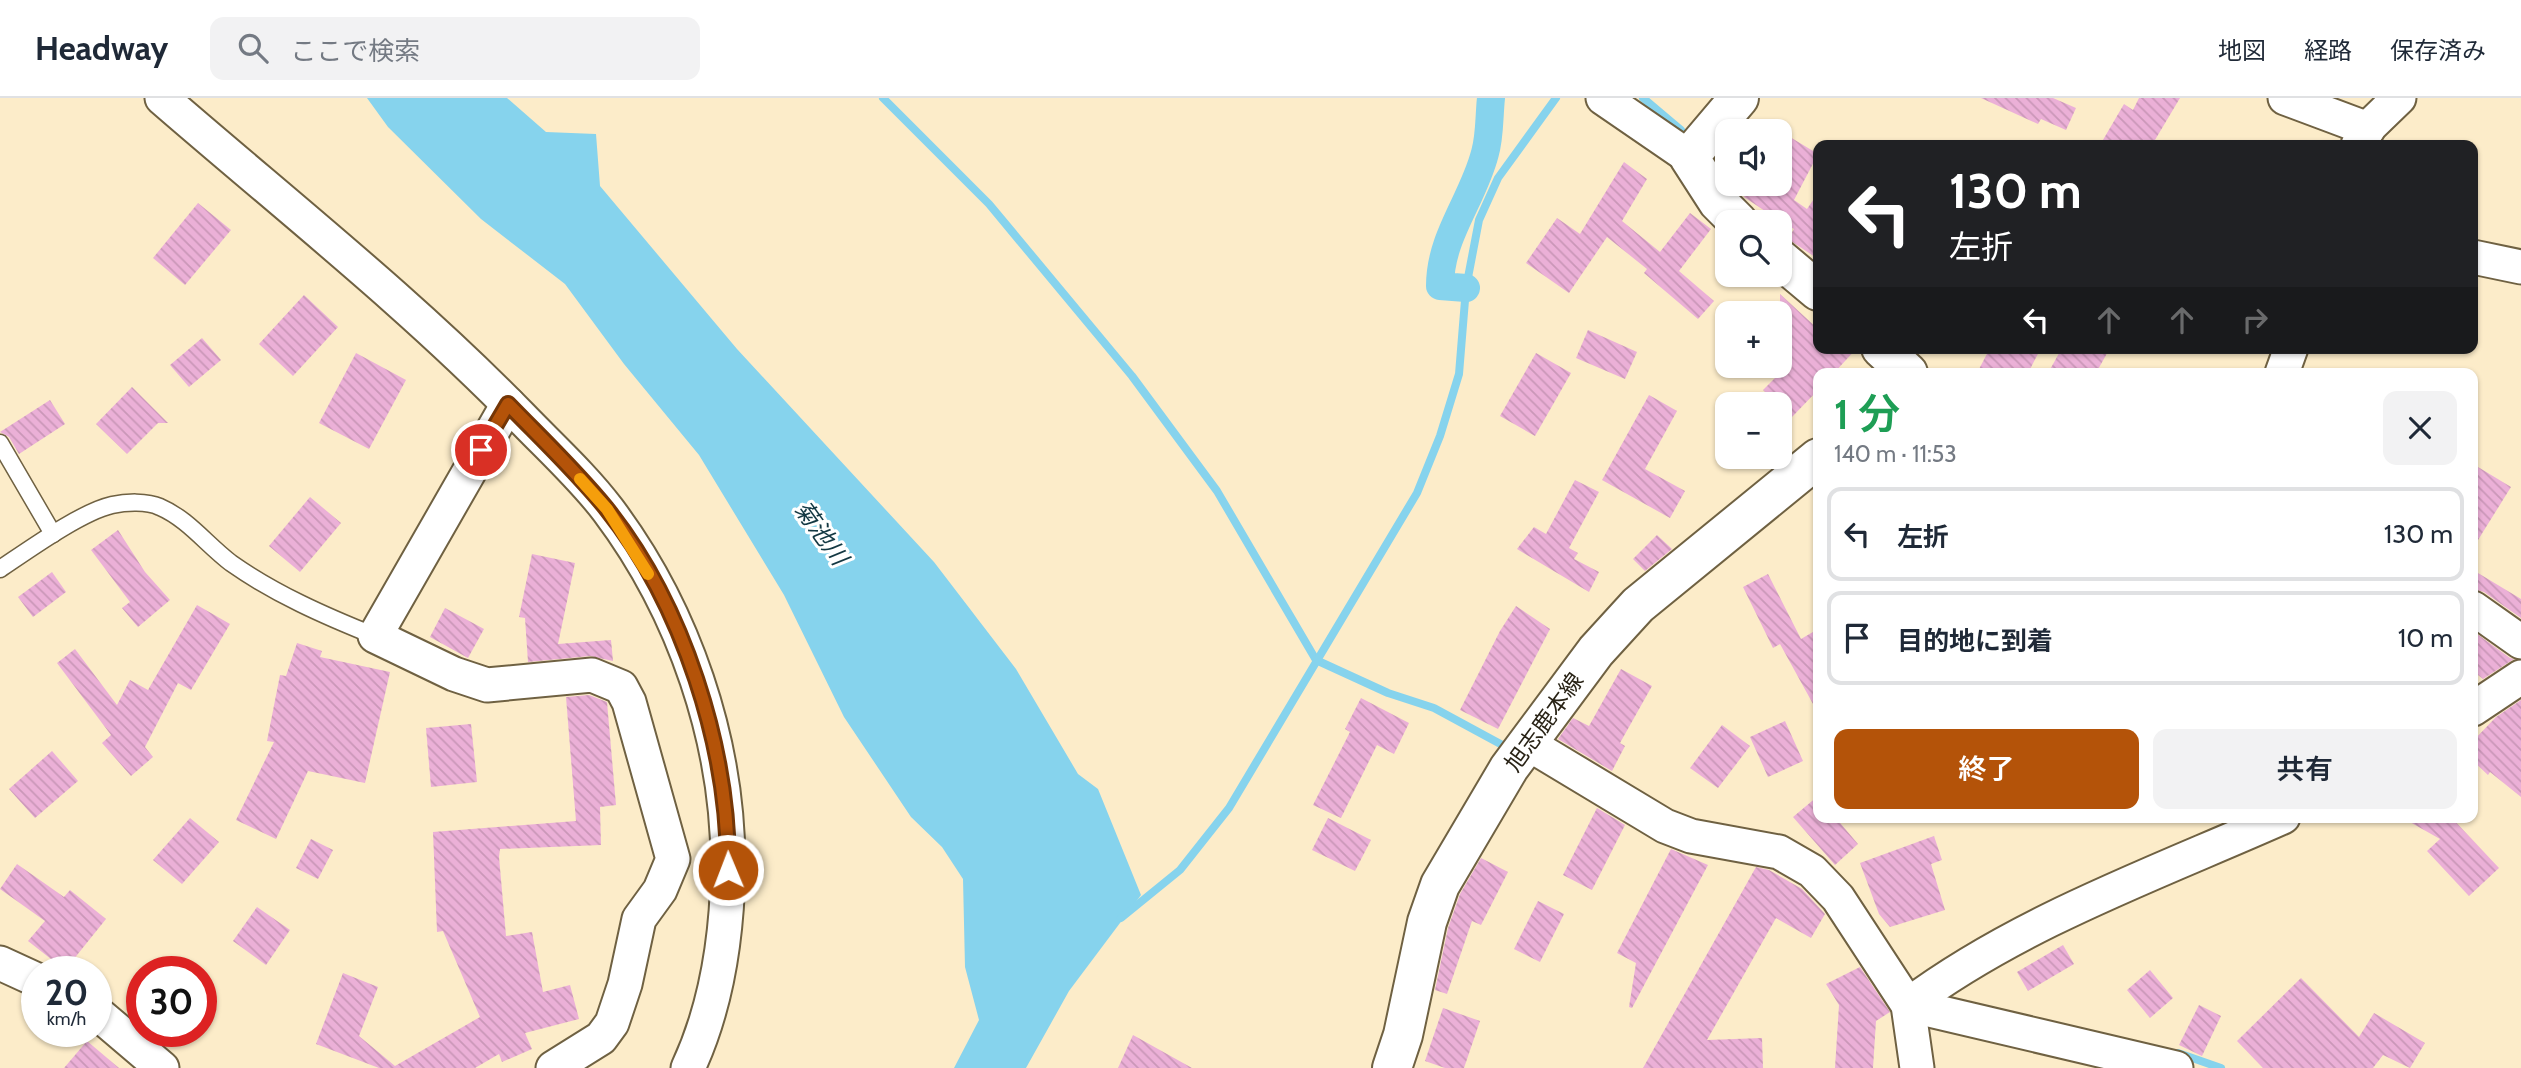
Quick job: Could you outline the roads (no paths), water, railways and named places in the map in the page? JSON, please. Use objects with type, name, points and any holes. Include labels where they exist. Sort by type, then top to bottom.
[{"type":"main road","points":[[1726,210],[1689,157],[1739,98]]},
{"type":"main road","points":[[1792,269],[1813,287]]},
{"type":"main road","points":[[1887,354],[1903,368]]},
{"type":"main road","name":"旭志鹿本線","points":[[1392,1068],[1403,1035],[1427,922],[1440,885],[1495,790],[1527,743],[1596,651],[1638,605],[1813,462]]},
{"type":"street","points":[[162,98],[418,320],[508,404],[607,509],[633,548],[681,640],[709,719],[719,765],[727,825],[726,916],[712,1000],[688,1068]]},
{"type":"street","points":[[1603,98],[1689,157]]},
{"type":"street","points":[[2285,98],[2363,137],[2399,98]]},
{"type":"street","points":[[2478,258],[2521,267]]},
{"type":"street","points":[[508,404],[375,636],[454,674],[478,682],[526,682],[592,675],[621,687],[629,702],[673,859],[660,890],[639,919],[625,984],[612,1023],[601,1038],[554,1068]]},
{"type":"street","points":[[2478,612],[2521,642]]},
{"type":"street","points":[[2478,706],[2521,677]]},
{"type":"street","points":[[1527,743],[1665,826],[1691,835],[1779,852],[1812,871],[1838,898],[1908,1005],[1917,1068]]},
{"type":"street","points":[[1908,1005],[1952,972],[1994,950],[2121,888],[2269,823]]},
{"type":"street","points":[[0,962],[21,972]]},
{"type":"street","points":[[1908,1005],[2176,1068]]},
{"type":"street","points":[[112,1026],[162,1068]]},
{"type":"lane","points":[[0,443],[53,534]]},
{"type":"lane","points":[[0,569],[53,534],[110,505],[158,506],[183,520],[212,548],[259,581],[321,614],[375,636]]},
{"type":"water","name":"菊池川","points":[[367,98],[507,98],[546,132],[596,134],[600,186],[737,349],[934,562],[1016,669],[1078,774],[1098,789],[1141,895],[1069,991],[1026,1068],[954,1068],[979,1020],[965,967],[963,879],[942,847],[911,817],[844,717],[784,595],[699,455],[624,364],[565,284],[481,219],[388,127]]},
{"type":"waterway","points":[[883,98],[989,204],[1132,376],[1217,491],[1316,660],[1388,693],[1434,708],[1506,747]]},
{"type":"waterway","points":[[1466,288],[1440,286],[1441,268],[1451,234],[1480,170],[1489,133],[1491,98]]},
{"type":"waterway","points":[[1121,918],[1180,870],[1229,808],[1417,493],[1440,436],[1459,374],[1466,288],[1479,220],[1498,178],[1556,98]]},
{"type":"waterway","points":[[1643,98],[1681,130]]},
{"type":"waterway","points":[[2178,1053],[2221,1068]]}]
